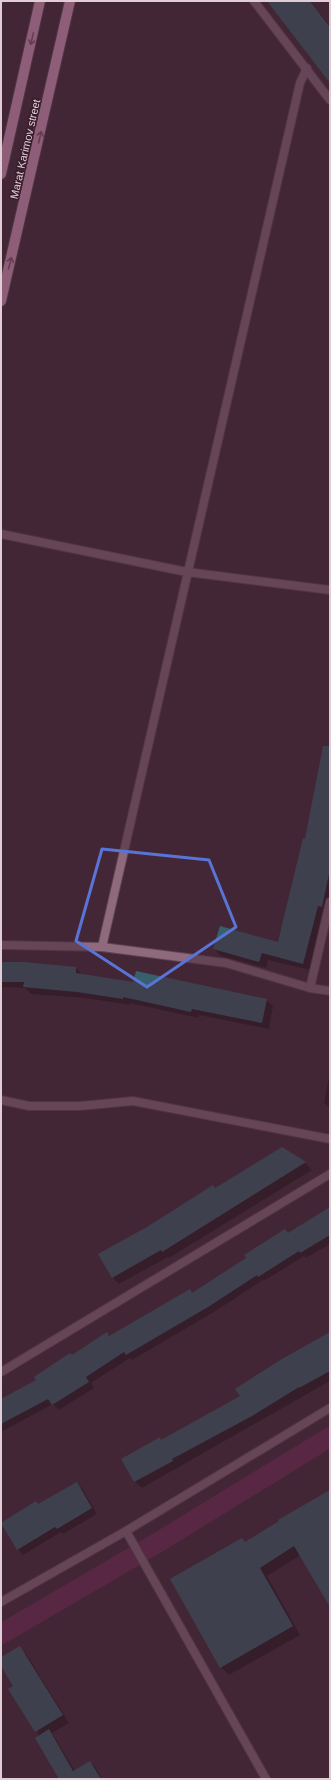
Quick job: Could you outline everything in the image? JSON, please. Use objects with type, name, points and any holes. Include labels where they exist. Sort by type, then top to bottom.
[{"type":"main road","name":"Marat Karimov street","points":[[1,174],[40,1]]},
{"type":"main road","name":"Marat Karimov street","points":[[1,301],[70,1]]},
{"type":"street","points":[[254,1],[307,68],[330,100]]},
{"type":"street","points":[[102,948],[300,83],[307,68]]},
{"type":"street","points":[[1,534],[187,572],[330,590]]},
{"type":"street","points":[[310,988],[330,902]]},
{"type":"street","points":[[1,945],[102,948],[226,963],[310,988],[330,991]]},
{"type":"street","points":[[1,1100],[29,1106],[80,1106],[134,1101],[330,1138]]},
{"type":"street","points":[[1,1372],[330,1174]]},
{"type":"street","points":[[1,1602],[126,1531],[330,1408]]},
{"type":"street","points":[[126,1531],[266,1779]]},
{"type":"highlighted area","points":[[102,849],[209,860],[236,927],[147,987],[76,941]]},
{"type":"building","points":[[267,1],[310,1],[330,27],[330,83]]},
{"type":"building","points":[[323,746],[330,746],[330,869],[322,907],[318,906],[303,964],[262,953],[259,962],[213,949],[220,926],[278,942],[303,838],[305,839]]},
{"type":"building","points":[[1,962],[24,962],[76,967],[76,973],[133,982],[136,971],[267,999],[262,1023],[192,1009],[191,1012],[123,997],[123,999],[77,992],[23,987],[24,982],[1,982]]},
{"type":"building","points":[[282,1147],[306,1162],[162,1252],[161,1250],[112,1278],[98,1254],[147,1227],[213,1185],[215,1188]]},
{"type":"building","points":[[330,1207],[330,1235],[300,1253],[299,1251],[258,1277],[257,1275],[208,1307],[126,1355],[124,1352],[86,1377],[89,1382],[52,1405],[48,1399],[1,1424],[1,1399],[36,1380],[34,1377],[70,1353],[72,1355],[107,1332],[109,1336],[190,1289],[192,1293],[246,1258],[244,1255],[285,1229],[288,1233]]},
{"type":"building","points":[[330,1332],[330,1371],[299,1387],[252,1416],[172,1459],[173,1461],[134,1482],[121,1459],[160,1437],[161,1440],[240,1396],[235,1389],[282,1359]]},
{"type":"building","points":[[77,1482],[92,1508],[57,1529],[55,1527],[17,1550],[1,1523],[36,1501],[38,1504]]},
{"type":"building","points":[[330,1490],[330,1607],[294,1546],[260,1568],[293,1626],[220,1668],[170,1579],[242,1538],[245,1542],[279,1521],[278,1520]]},
{"type":"building","points":[[20,1646],[63,1715],[35,1732],[8,1689],[13,1686],[1,1666],[1,1657]]},
{"type":"building","points":[[49,1729],[73,1771],[90,1761],[101,1779],[59,1779],[35,1738]]},
{"type":"waterway","points":[[1,1634],[157,1543],[330,1437]]}]
